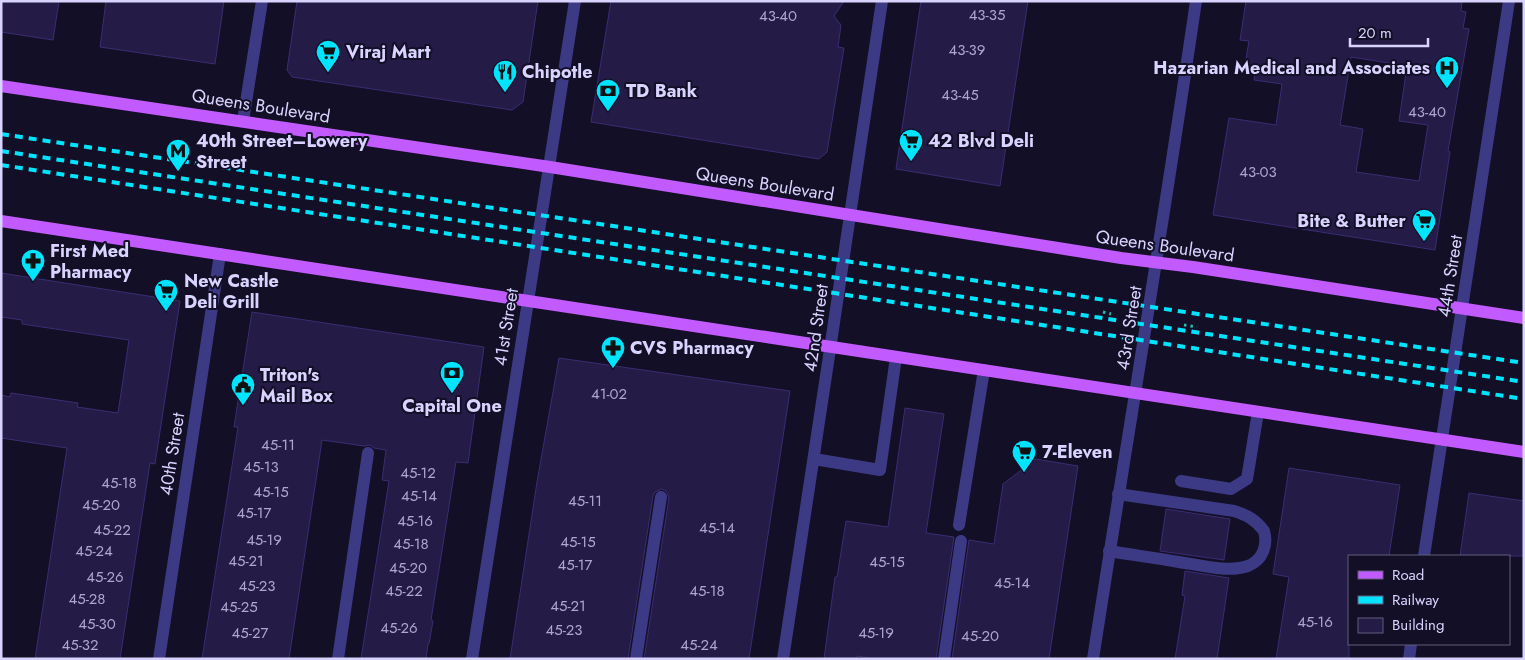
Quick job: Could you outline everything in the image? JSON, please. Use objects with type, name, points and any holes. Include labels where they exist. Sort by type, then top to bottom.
[{"type":"main road","name":"Queens Boulevard","points":[[1,86],[550,167],[1121,258],[1524,318]]},
{"type":"main road","points":[[1,221],[1524,452]]},
{"type":"street","points":[[243,121],[262,1]]},
{"type":"street","name":"41st Street","points":[[472,659],[575,1]]},
{"type":"street","name":"42nd Street","points":[[783,659],[882,1]]},
{"type":"street","name":"43rd Street","points":[[1093,659],[1127,434],[1136,393],[1157,262],[1196,1]]},
{"type":"street","name":"44th Street","points":[[1424,555],[1509,1]]},
{"type":"street","name":"40th Street","points":[[159,659],[220,254]]},
{"type":"street","points":[[814,459],[880,470],[896,357]]},
{"type":"street","points":[[959,525],[984,370]]},
{"type":"street","points":[[1181,482],[1231,489],[1247,479],[1258,412]]},
{"type":"street","points":[[338,659],[368,453]]},
{"type":"street","points":[[1110,552],[1236,568],[1256,562],[1262,555],[1265,546],[1264,531],[1252,518],[1243,514],[1234,511],[1118,494]]},
{"type":"street","points":[[636,659],[661,497]]},
{"type":"street","points":[[944,659],[961,541]]},
{"type":"street","points":[[1409,659],[1411,645]]},
{"type":"path","points":[[1103,312],[1111,314]]},
{"type":"path","points":[[1184,326],[1197,327]]},
{"type":"building","points":[[1,1],[59,1],[53,40],[1,32]]},
{"type":"building","points":[[106,1],[224,1],[215,64],[100,47]]},
{"type":"building","points":[[297,1],[538,1],[523,102],[512,110],[292,77],[287,70]]},
{"type":"building","points":[[611,1],[844,1],[834,16],[841,25],[838,47],[844,48],[827,152],[819,159],[591,122]]},
{"type":"building","points":[[921,1],[1028,1],[1000,186],[896,169]]},
{"type":"building","points":[[1246,1],[1462,1],[1461,11],[1466,12],[1463,28],[1469,29],[1448,151],[1450,152],[1435,250],[1213,215],[1229,118],[1276,125],[1282,84],[1254,80],[1255,73],[1244,71],[1249,41],[1240,40]],"holes":[[[1351,57],[1407,66],[1399,121],[1428,125],[1419,181],[1356,172],[1363,129],[1340,125]]]},
{"type":"building","points":[[1,273],[180,301],[155,464],[150,463],[120,659],[35,659],[67,448],[1,438],[1,395],[10,397],[11,393],[78,403],[77,407],[118,413],[129,340],[22,324],[22,320],[1,317]]},
{"type":"building","points":[[252,312],[484,347],[468,463],[456,462],[426,659],[361,659],[389,481],[382,480],[386,450],[374,448],[370,445],[364,446],[322,440],[289,659],[202,659],[238,427],[234,427]]},
{"type":"building","points":[[559,358],[790,391],[749,659],[644,659],[669,498],[666,491],[662,489],[655,492],[653,496],[628,659],[510,659],[537,482]]},
{"type":"building","points":[[905,408],[944,414],[926,533],[954,537],[936,659],[875,659],[857,656],[856,659],[824,659],[835,577],[837,577],[846,521],[888,527]]},
{"type":"building","points":[[1036,459],[1078,466],[1049,659],[952,659],[969,540],[994,544],[1003,484]]},
{"type":"building","points":[[1289,468],[1400,485],[1389,555],[1348,555],[1349,659],[1276,659],[1289,577],[1273,574]]},
{"type":"building","points":[[1469,493],[1524,501],[1524,556],[1460,555]]},
{"type":"building","points":[[1166,509],[1230,519],[1224,560],[1160,551]]},
{"type":"building","points":[[1185,571],[1229,578],[1217,659],[1175,659],[1185,596],[1182,595]]},
{"type":"railway","points":[[1,134],[1524,363]]},
{"type":"railway","points":[[1,151],[1524,382]]},
{"type":"railway","points":[[1,165],[1524,399]]},
{"type":"place","name":"Viraj Mart","points":[[328,73]]},
{"type":"place","name":"Hazarian Medical and Associates","points":[[1447,89]]},
{"type":"place","name":"Chipotle","points":[[505,93]]},
{"type":"place","name":"TD Bank","points":[[608,112]]},
{"type":"place","name":"42 Blvd Deli","points":[[911,162]]},
{"type":"place","name":"40th Street–Lowery Street","points":[[178,172]]},
{"type":"place","name":"Bite & Butter","points":[[1424,242]]},
{"type":"place","name":"First Med Pharmacy","points":[[33,282]]},
{"type":"place","name":"New Castle Deli Grill","points":[[166,312]]},
{"type":"place","name":"CVS Pharmacy","points":[[613,369]]},
{"type":"place","name":"Capital One","points":[[452,394]]},
{"type":"place","name":"Triton's Mail Box","points":[[243,406]]},
{"type":"place","name":"7-Eleven","points":[[1024,473]]}]
